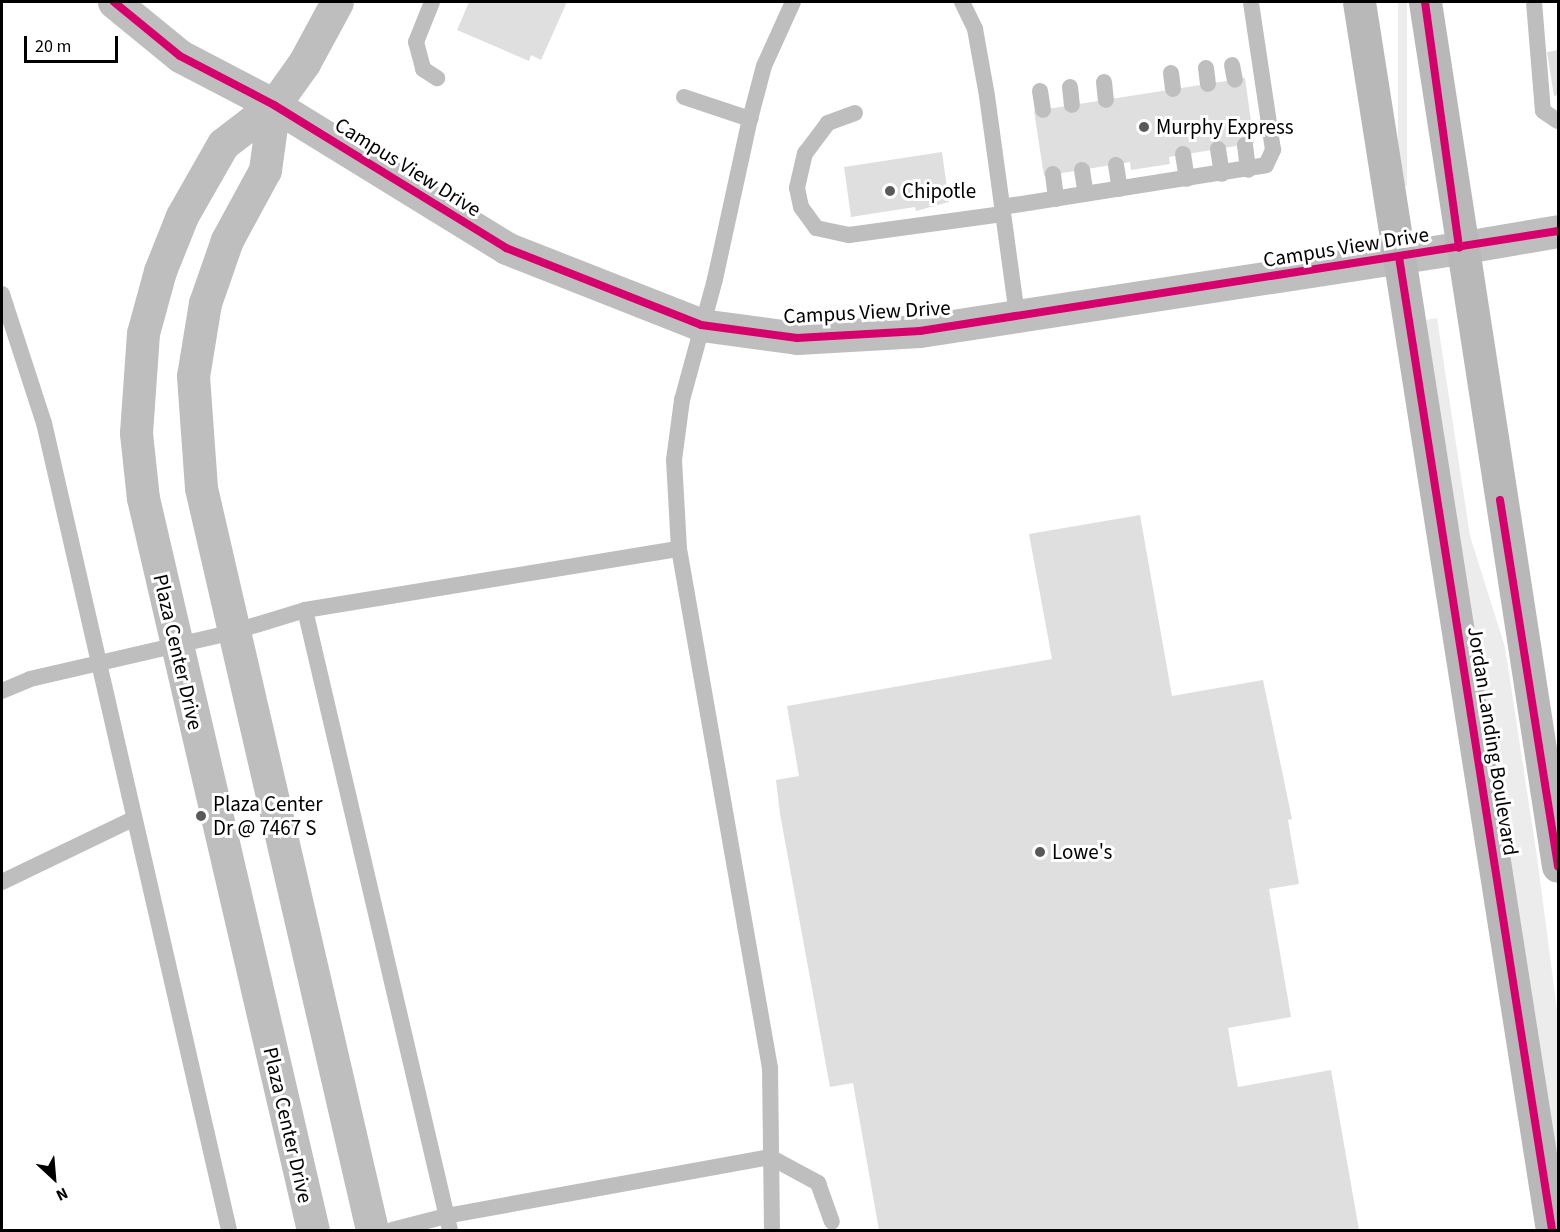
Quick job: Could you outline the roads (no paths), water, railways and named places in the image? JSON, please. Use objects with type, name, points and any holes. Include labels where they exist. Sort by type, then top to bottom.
[{"type":"main road","name":"Jordan Landing Boulevard","points":[[1359,2],[1552,1230]]},
{"type":"main road","points":[[1425,2],[1459,248],[1558,866]]},
{"type":"street","name":"Campus View Drive","points":[[114,2],[180,56],[274,105],[506,248],[701,325],[797,339],[920,331],[1558,231]]},
{"type":"street","name":"Plaza Center Drive","points":[[313,1230],[143,498],[137,444],[143,333],[160,272],[200,185],[223,144],[274,105],[304,63],[337,2]]},
{"type":"street","name":"Plaza Center Drive","points":[[274,105],[265,170],[227,240],[205,303],[193,376],[201,488],[372,1230]]},
{"type":"lane","points":[[432,2],[416,42],[423,69],[437,78]]},
{"type":"lane","points":[[772,1230],[770,1068],[679,549],[674,460],[682,400],[750,119],[764,66],[793,2]]},
{"type":"lane","points":[[962,2],[975,29],[1017,316]]},
{"type":"lane","points":[[855,113],[828,123],[805,153],[797,188],[801,207],[816,228],[849,235],[1003,211],[1086,194],[1248,170],[1266,165],[1273,150],[1251,2]]},
{"type":"lane","points":[[1534,2],[1543,111],[1558,121]]},
{"type":"lane","points":[[1104,82],[1106,100]]},
{"type":"lane","points":[[1070,87],[1072,105]]},
{"type":"lane","points":[[1040,91],[1043,110]]},
{"type":"lane","points":[[684,97],[750,119]]},
{"type":"lane","points":[[1245,145],[1248,170]]},
{"type":"lane","points":[[1218,149],[1222,174]]},
{"type":"lane","points":[[1183,154],[1187,179]]},
{"type":"lane","points":[[1116,165],[1120,189]]},
{"type":"lane","points":[[1082,170],[1086,194]]},
{"type":"lane","points":[[1053,174],[1056,199]]},
{"type":"lane","points":[[2,294],[44,423],[133,819],[230,1230]]},
{"type":"lane","points":[[2,691],[99,662],[233,632],[305,610],[679,549]]},
{"type":"lane","points":[[305,610],[448,1223]]},
{"type":"lane","points":[[2,882],[133,819]]},
{"type":"lane","points":[[392,1230],[448,1223],[770,1157],[818,1183],[832,1222]]},
{"type":"place","name":"Murphy Express","points":[[1144,127]]},
{"type":"place","name":"Chipotle","points":[[890,191]]},
{"type":"place","name":"Plaza Center Dr @ 7467 S","points":[[201,816]]},
{"type":"place","name":"Lowe's","points":[[1040,852]]}]
